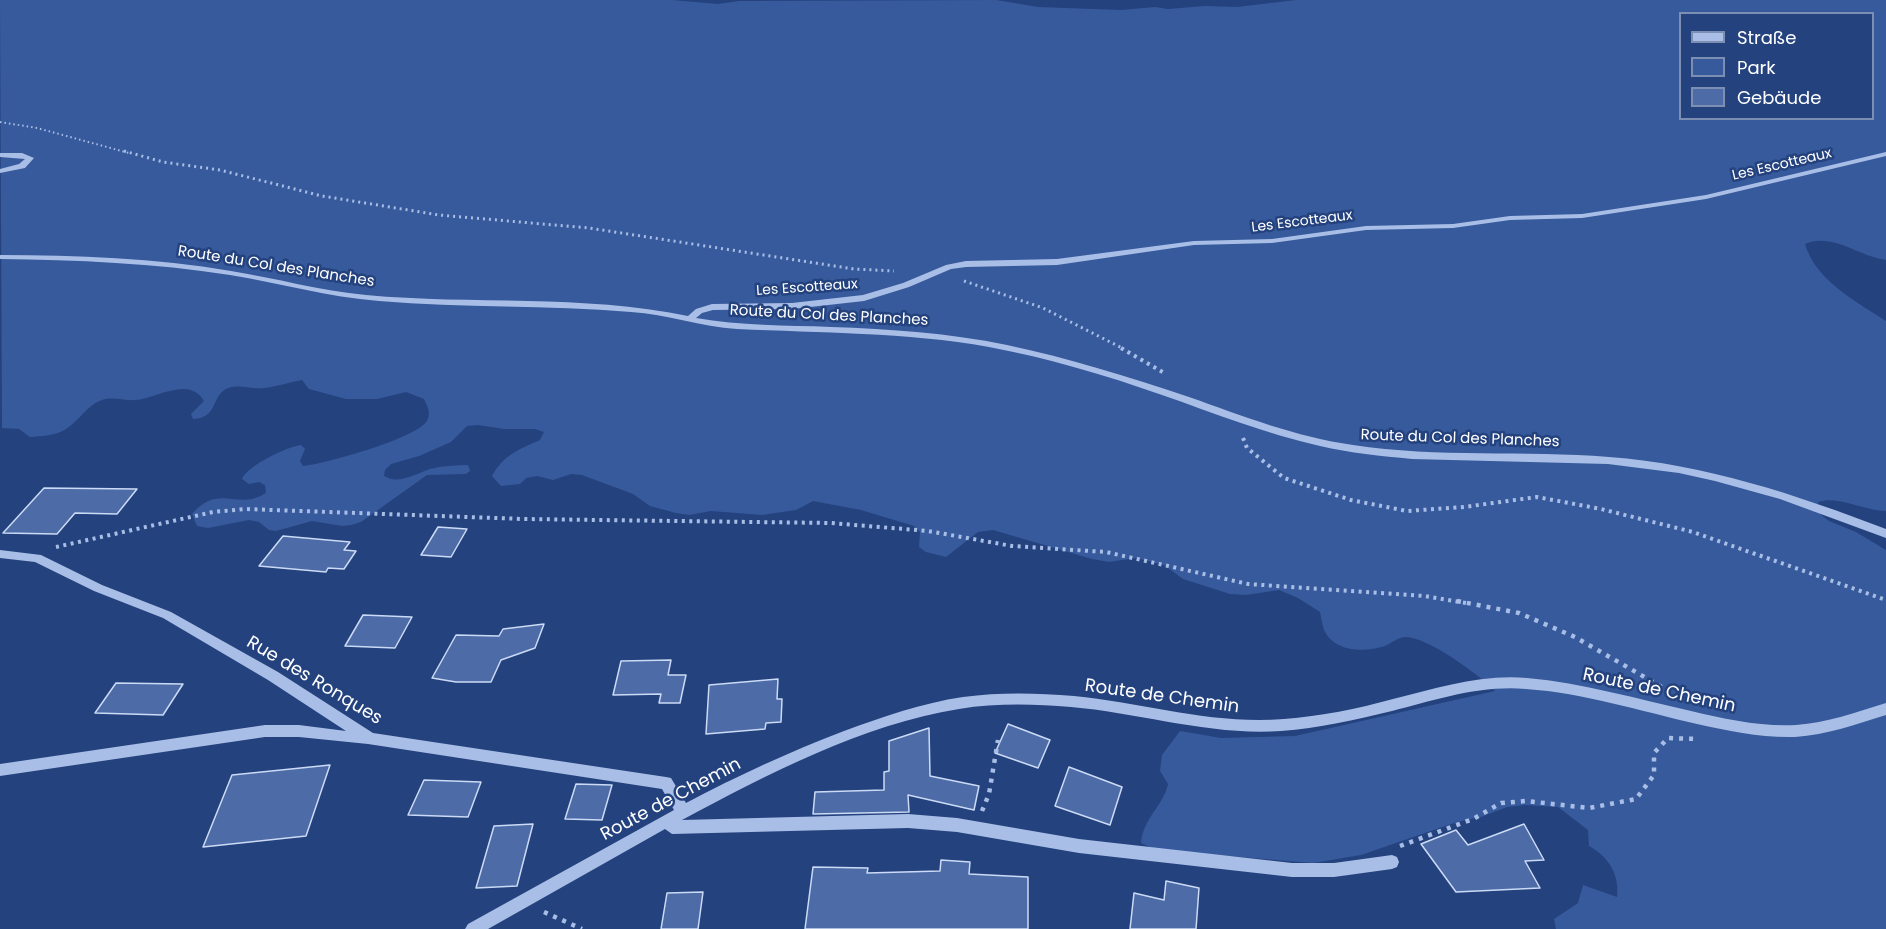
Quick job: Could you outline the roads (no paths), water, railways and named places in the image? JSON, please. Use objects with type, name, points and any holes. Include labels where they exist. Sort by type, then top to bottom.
[{"type":"street","name":"Les Escotteaux","points":[[690,320],[699,311],[712,307],[792,306],[864,298],[898,288],[958,264],[1057,262],[1194,243],[1272,241],[1365,228],[1446,226],[1510,218],[1582,216],[1707,197],[1886,154]]},
{"type":"street","points":[[0,155],[22,155],[30,158],[22,166],[0,171]]},
{"type":"street","name":"Route du Col des Planches","points":[[0,256],[138,261],[230,273],[314,291],[364,298],[639,310],[734,326],[918,334],[986,344],[1138,383],[1234,418],[1299,438],[1380,453],[1585,459],[1655,465],[1788,496],[1886,534]]},
{"type":"street","name":"Rue des Ronques","points":[[0,554],[38,558],[99,588],[167,615],[273,676],[370,739],[666,783],[682,812]]},
{"type":"street","name":"Route de Chemin","points":[[473,929],[682,812],[763,771],[827,743],[919,712],[973,701],[1051,701],[1129,709],[1214,723],[1268,726],[1347,715],[1499,682],[1554,686],[1741,728],[1789,732],[1822,728],[1886,710]]},
{"type":"street","points":[[0,770],[265,731],[299,731],[370,739]]},
{"type":"street","points":[[667,821],[672,827],[908,821],[967,827],[1079,846],[1292,870],[1334,870],[1392,862]]}]
